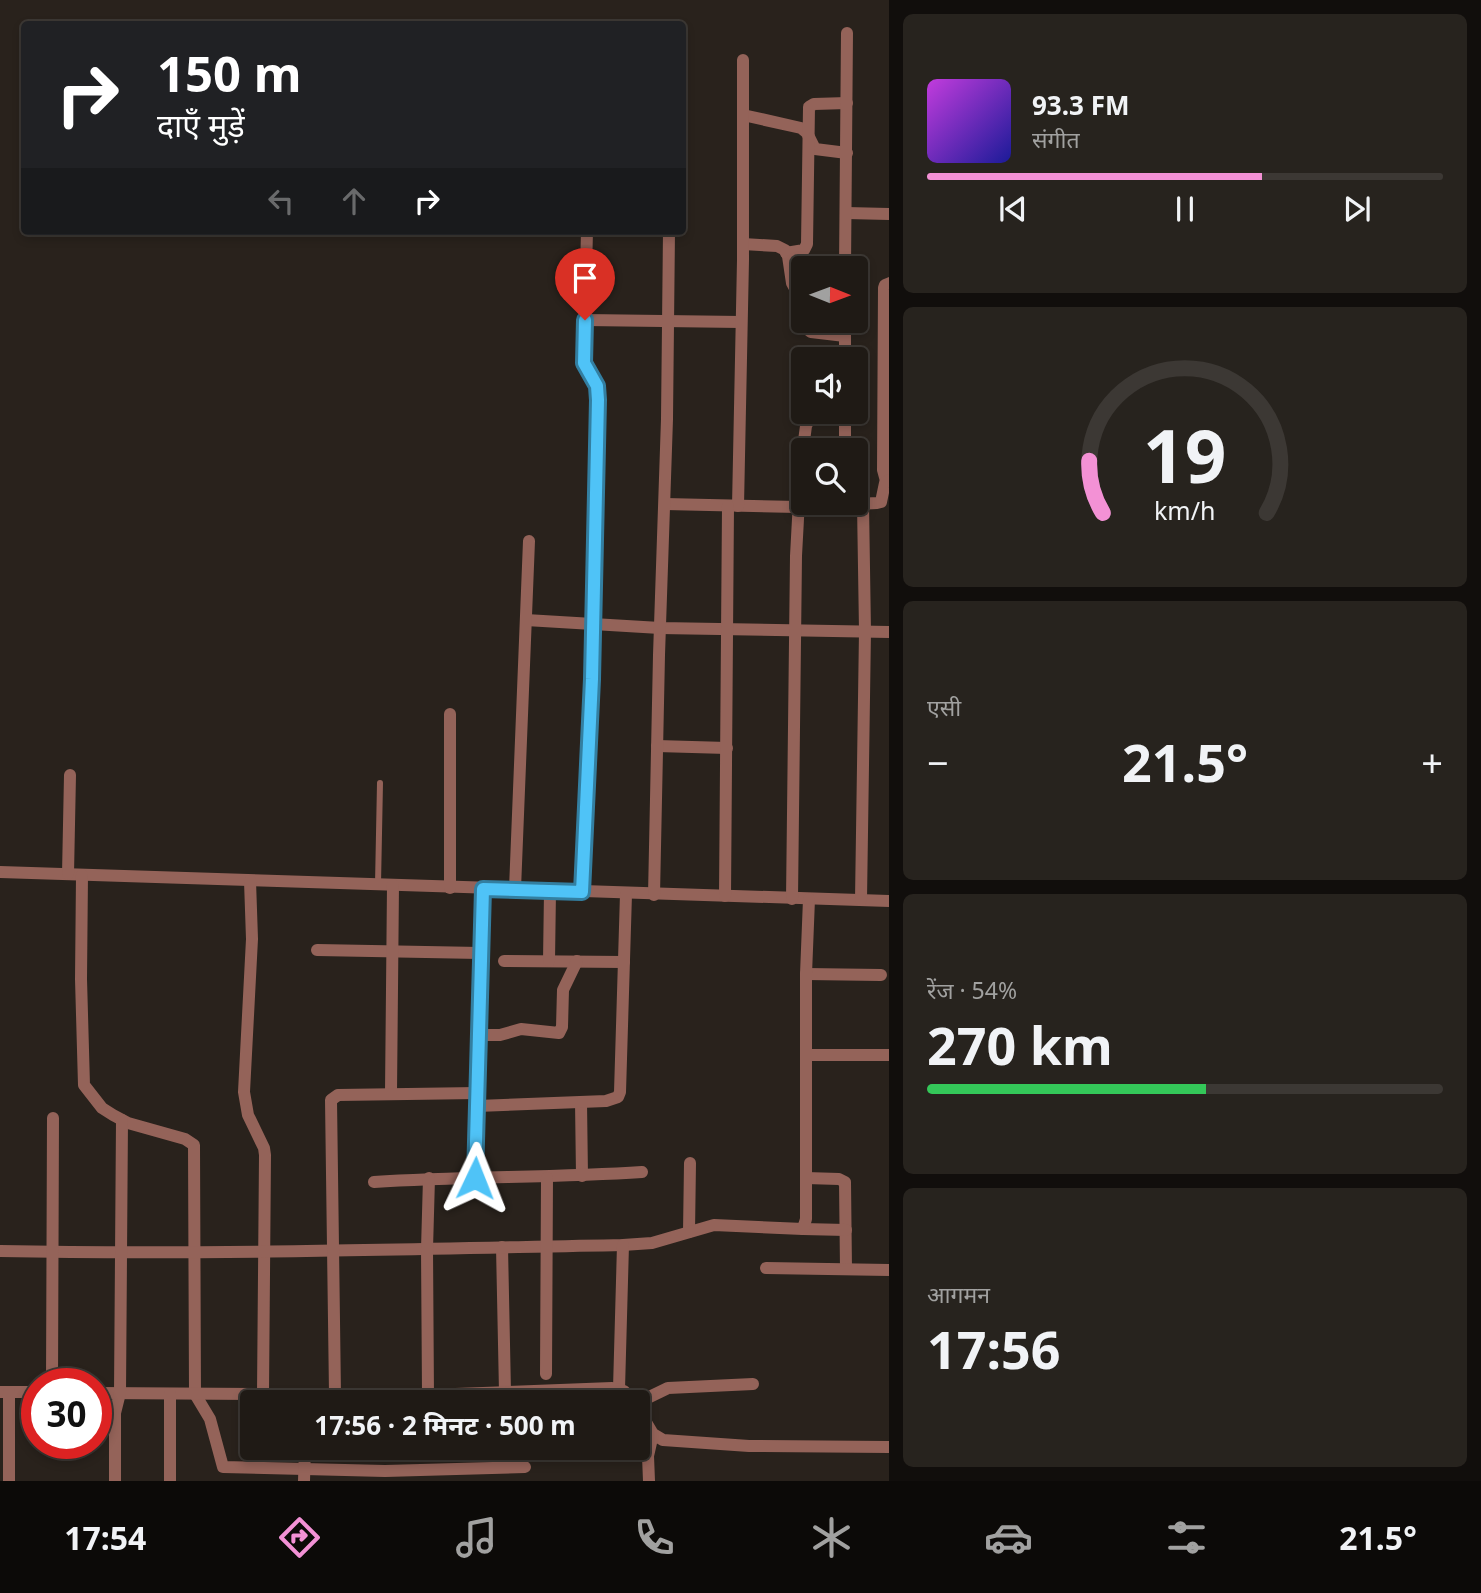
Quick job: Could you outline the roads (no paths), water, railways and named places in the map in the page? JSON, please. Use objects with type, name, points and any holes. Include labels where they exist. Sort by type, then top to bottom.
[{"type":"street","points":[[845,256],[847,33]]},
{"type":"street","points":[[725,896],[727,629],[743,244],[743,60]]},
{"type":"street","points":[[786,253],[804,250],[807,246],[807,133],[810,104],[847,103]]},
{"type":"street","points":[[743,115],[795,126],[807,133],[815,149],[847,153]]},
{"type":"street","points":[[846,214],[889,214]]},
{"type":"street","points":[[582,892],[594,625],[598,390],[584,363],[587,235]]},
{"type":"street","points":[[654,894],[665,504],[669,235]]},
{"type":"street","points":[[743,244],[777,246],[786,253],[791,278]]},
{"type":"street","points":[[868,503],[881,502],[888,480],[883,470],[886,382],[884,288],[889,284]]},
{"type":"street","points":[[585,320],[741,322]]},
{"type":"street","points":[[820,333],[845,336],[845,347]]},
{"type":"street","points":[[665,504],[791,507]]},
{"type":"street","points":[[792,899],[798,515]]},
{"type":"street","points":[[860,900],[865,631],[863,515]]},
{"type":"street","points":[[515,889],[529,541]]},
{"type":"street","points":[[526,620],[660,628],[889,632]]},
{"type":"street","points":[[450,714],[450,888]]},
{"type":"street","points":[[657,746],[727,748]]},
{"type":"street","points":[[68,874],[69,775]]},
{"type":"street","points":[[0,872],[889,901]]},
{"type":"street","points":[[82,875],[82,1075],[89,1093],[102,1108],[122,1119],[192,1142],[195,1149],[195,1394],[210,1419],[223,1467],[304,1475],[525,1467]]},
{"type":"street","points":[[250,881],[253,939],[244,1092],[248,1115],[265,1155],[263,1390]]},
{"type":"street","points":[[391,1093],[393,885]]},
{"type":"street","points":[[475,1178],[483,889]]},
{"type":"street","points":[[549,961],[550,891]]},
{"type":"street","points":[[335,1390],[331,1100],[338,1095],[391,1093],[581,1102],[612,1100],[618,1097],[626,894]]},
{"type":"street","points":[[803,1229],[806,1219],[806,974],[809,899]]},
{"type":"street","points":[[317,950],[480,953]]},
{"type":"street","points":[[504,961],[624,961]]},
{"type":"street","points":[[479,1035],[500,1035],[521,1030],[559,1033],[562,1027],[563,990],[577,961]]},
{"type":"street","points":[[806,974],[881,975]]},
{"type":"street","points":[[806,1055],[889,1055]]},
{"type":"street","points":[[581,1102],[582,1176]]},
{"type":"street","points":[[52,1368],[53,1118]]},
{"type":"street","points":[[115,1481],[114,1413],[120,1393],[122,1119]]},
{"type":"street","points":[[690,1163],[690,1232]]},
{"type":"street","points":[[374,1182],[429,1178],[547,1178],[642,1172]]},
{"type":"street","points":[[429,1178],[429,1390]]},
{"type":"street","points":[[546,1374],[547,1178]]},
{"type":"street","points":[[806,1178],[838,1179],[845,1182],[846,1269]]},
{"type":"street","points":[[0,1251],[332,1251],[623,1245],[652,1242],[720,1224],[846,1230]]},
{"type":"street","points":[[582,1390],[620,1389],[623,1245]]},
{"type":"street","points":[[502,1247],[505,1390]]},
{"type":"street","points":[[765,1268],[889,1270]]},
{"type":"street","points":[[650,1397],[668,1388],[753,1384]]},
{"type":"street","points":[[4,1392],[9,1481]]},
{"type":"street","points":[[112,1393],[240,1394]]},
{"type":"street","points":[[170,1394],[170,1481]]},
{"type":"street","points":[[650,1429],[663,1440],[703,1445],[889,1447]]},
{"type":"street","points":[[649,1481],[648,1456],[653,1434]]},
{"type":"lane","points":[[378,884],[380,783]]}]
